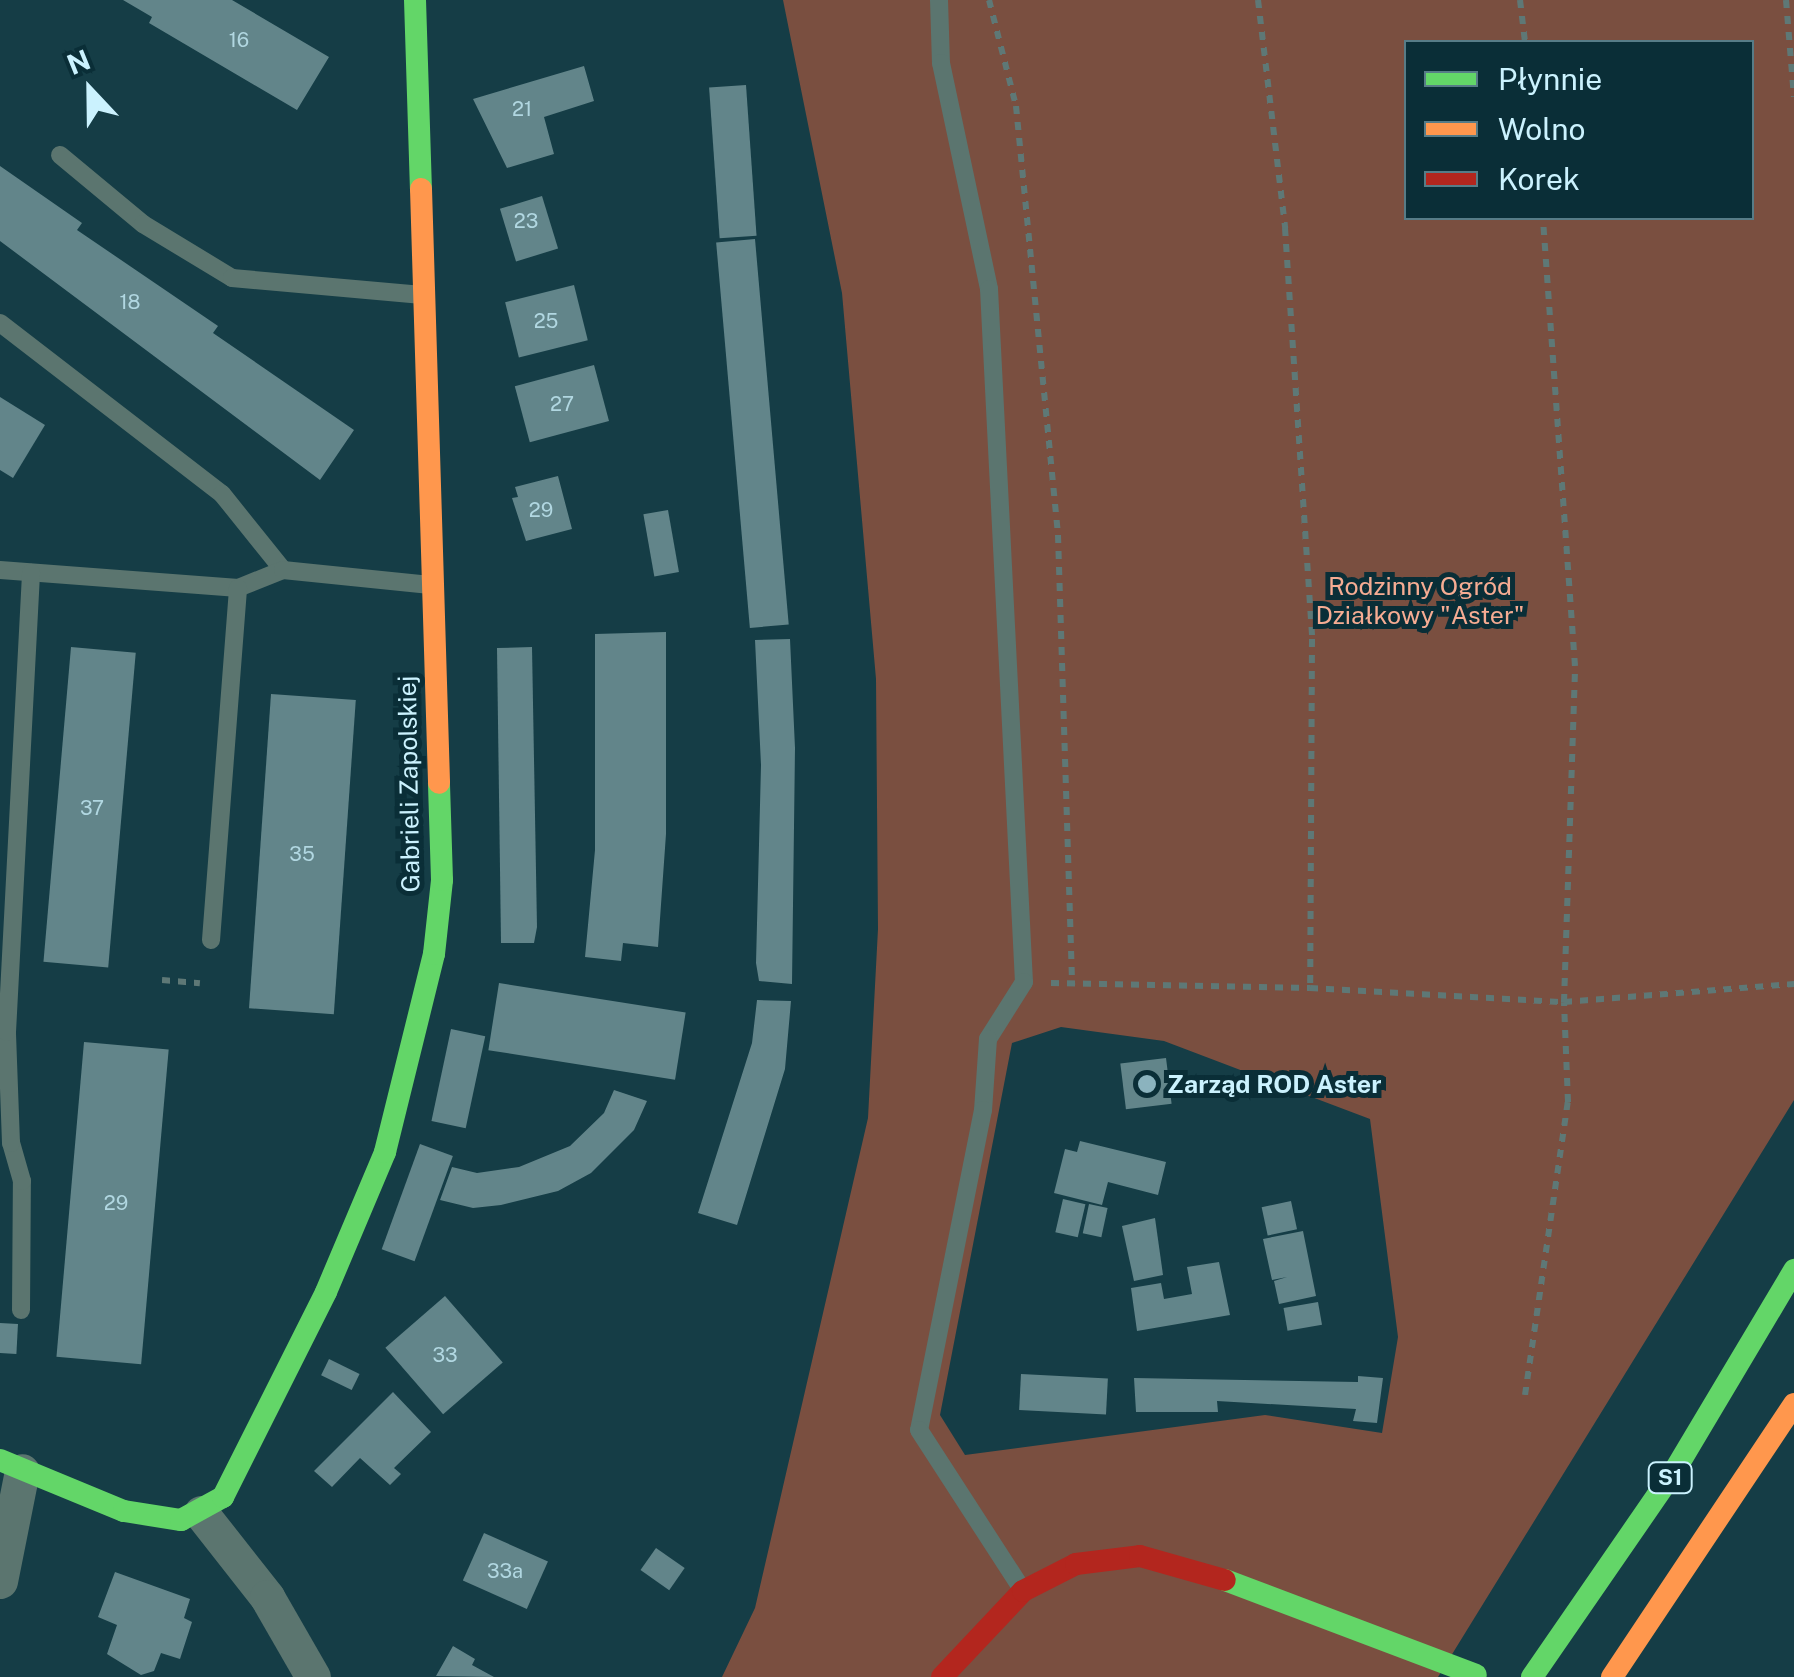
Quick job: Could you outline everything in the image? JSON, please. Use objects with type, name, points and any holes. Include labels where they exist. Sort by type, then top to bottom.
[{"type":"main road","name":"Gabrieli Zapolskiej","points":[[201,1514],[238,1475],[371,1196],[418,1023],[442,880],[415,0]]},
{"type":"main road","name":"S1","points":[[1532,1677],[1675,1470],[1794,1270]]},
{"type":"main road","name":"S1","points":[[1612,1677],[1794,1404]]},
{"type":"main road","points":[[11,1465],[124,1512],[181,1520],[201,1514]]},
{"type":"main road","points":[[942,1677],[1023,1591],[1076,1564],[1140,1556],[1196,1569],[1476,1675]]},
{"type":"street","points":[[0,1581],[11,1465]]},
{"type":"street","points":[[201,1514],[267,1597],[313,1677]]},
{"type":"lane","points":[[939,0],[942,62],[989,289],[1024,982],[988,1039],[983,1110],[919,1430],[1023,1591]]},
{"type":"lane","points":[[60,155],[156,233],[232,278],[423,296]]},
{"type":"lane","points":[[0,323],[222,494],[283,570]]},
{"type":"lane","points":[[0,570],[238,588],[283,570],[430,585]]},
{"type":"lane","points":[[22,1310],[22,1180],[11,1143],[7,1032],[31,573]]},
{"type":"lane","points":[[211,940],[238,588]]},
{"type":"path","points":[[989,0],[1016,106],[1058,535],[1072,984]]},
{"type":"path","points":[[1258,0],[1286,228],[1312,639],[1310,988]]},
{"type":"path","points":[[1520,0],[1524,40]]},
{"type":"path","points":[[1786,0],[1794,97]]},
{"type":"path","points":[[1525,1395],[1568,1102],[1564,1002],[1575,666],[1542,220]]},
{"type":"path","points":[[162,980],[200,983]]},
{"type":"path","points":[[1024,982],[1310,988],[1564,1002],[1794,984]]},
{"type":"green space","name":"Rodzinny Ogród Działkowy \"Aster\"","points":[[783,0],[1794,0],[1794,1100],[1438,1677],[722,1677],[755,1608],[868,1118],[878,929],[876,679],[842,293]],"holes":[[[1061,1027],[1164,1041],[1370,1119],[1398,1337],[1382,1433],[1265,1415],[965,1455],[940,1415],[1012,1043]]]},
{"type":"building","points":[[123,0],[232,0],[329,57],[297,110],[149,23],[152,17]]},
{"type":"building","points":[[584,66],[594,101],[544,117],[554,154],[507,168],[473,99]]},
{"type":"building","points":[[746,85],[757,236],[720,238],[709,88]]},
{"type":"building","points":[[0,166],[82,223],[77,230],[218,326],[213,333],[354,430],[320,480],[0,241]]},
{"type":"building","points":[[542,196],[558,249],[516,261],[500,209]]},
{"type":"building","points":[[755,239],[789,625],[750,628],[716,242]]},
{"type":"building","points":[[574,285],[588,340],[519,357],[505,302]]},
{"type":"building","points":[[594,365],[609,421],[530,442],[515,386]]},
{"type":"building","points":[[0,397],[45,425],[13,478],[0,470]]},
{"type":"building","points":[[558,476],[572,529],[526,541],[512,498],[518,497],[515,487]]},
{"type":"building","points":[[668,510],[679,572],[654,576],[643,514]]},
{"type":"building","points":[[666,632],[666,834],[658,947],[623,943],[621,961],[585,957],[595,850],[595,634]]},
{"type":"building","points":[[790,639],[795,748],[792,984],[759,981],[756,963],[761,765],[755,640]]},
{"type":"building","points":[[71,647],[136,653],[108,967],[43,962]]},
{"type":"building","points":[[532,647],[537,927],[534,943],[501,943],[497,648]]},
{"type":"building","points":[[271,694],[356,700],[334,1014],[249,1008]]},
{"type":"building","points":[[499,983],[686,1013],[675,1080],[488,1050]]},
{"type":"building","points":[[757,1000],[791,1001],[785,1069],[737,1225],[698,1213],[752,1043]]},
{"type":"building","points":[[451,1029],[485,1036],[466,1128],[431,1121]]},
{"type":"building","points":[[84,1042],[169,1049],[141,1364],[56,1357]]},
{"type":"building","name":"Zarząd ROD Aster","points":[[1166,1058],[1172,1104],[1126,1109],[1120,1064]]},
{"type":"building","points":[[614,1090],[647,1101],[634,1130],[591,1173],[558,1191],[501,1205],[473,1208],[440,1200],[452,1167],[477,1173],[519,1167],[570,1146],[604,1113]]},
{"type":"building","points":[[1080,1141],[1166,1162],[1158,1195],[1108,1182],[1102,1205],[1054,1193],[1065,1149],[1077,1152]]},
{"type":"building","points":[[420,1144],[453,1156],[415,1261],[382,1249]]},
{"type":"building","points":[[1063,1199],[1085,1204],[1078,1237],[1055,1232]]},
{"type":"building","points":[[1291,1201],[1297,1229],[1268,1236],[1262,1207]]},
{"type":"building","points":[[1089,1204],[1108,1208],[1101,1237],[1083,1233]]},
{"type":"building","points":[[1155,1218],[1163,1275],[1134,1281],[1122,1226]]},
{"type":"building","points":[[1303,1231],[1316,1296],[1279,1304],[1274,1281],[1287,1277],[1272,1280],[1263,1239]]},
{"type":"building","points":[[1219,1262],[1230,1315],[1137,1331],[1131,1288],[1161,1283],[1164,1299],[1192,1294],[1187,1267]]},
{"type":"building","points":[[445,1296],[503,1362],[443,1414],[385,1348]]},
{"type":"building","points":[[1318,1302],[1322,1325],[1288,1331],[1284,1308]]},
{"type":"building","points":[[0,1323],[18,1324],[16,1354],[0,1353]]},
{"type":"building","points":[[329,1359],[360,1374],[352,1390],[321,1375]]},
{"type":"building","points":[[1021,1374],[1108,1379],[1106,1415],[1019,1410]]},
{"type":"building","points":[[1358,1376],[1383,1378],[1377,1423],[1353,1421],[1356,1409],[1217,1401],[1218,1412],[1136,1412],[1134,1378],[1358,1382]]},
{"type":"building","points":[[393,1392],[431,1432],[394,1468],[401,1474],[390,1485],[360,1458],[332,1487],[314,1471]]},
{"type":"building","points":[[484,1533],[548,1561],[527,1609],[463,1581]]},
{"type":"building","points":[[656,1548],[685,1568],[669,1590],[641,1570]]},
{"type":"building","points":[[115,1572],[190,1599],[184,1618],[192,1622],[180,1659],[161,1653],[154,1671],[141,1675],[107,1654],[117,1625],[98,1617]]},
{"type":"building","points":[[453,1646],[475,1659],[472,1665],[494,1677],[436,1676]]},
{"type":"traffic: fast","points":[[415,0],[421,189]]},
{"type":"traffic: fast","points":[[0,1460],[124,1511],[181,1520],[223,1497],[326,1292],[385,1152],[434,954],[442,880],[439,783]]},
{"type":"traffic: fast","points":[[1532,1677],[1675,1470],[1794,1270]]},
{"type":"traffic: fast","points":[[1225,1580],[1476,1675]]},
{"type":"traffic: slow","points":[[421,189],[439,783]]},
{"type":"traffic: slow","points":[[1612,1677],[1794,1404]]},
{"type":"traffic: jam","points":[[942,1677],[1023,1591],[1076,1564],[1140,1556],[1225,1580]]},
{"type":"place","name":"Zarząd ROD Aster","points":[[1147,1084]]}]
